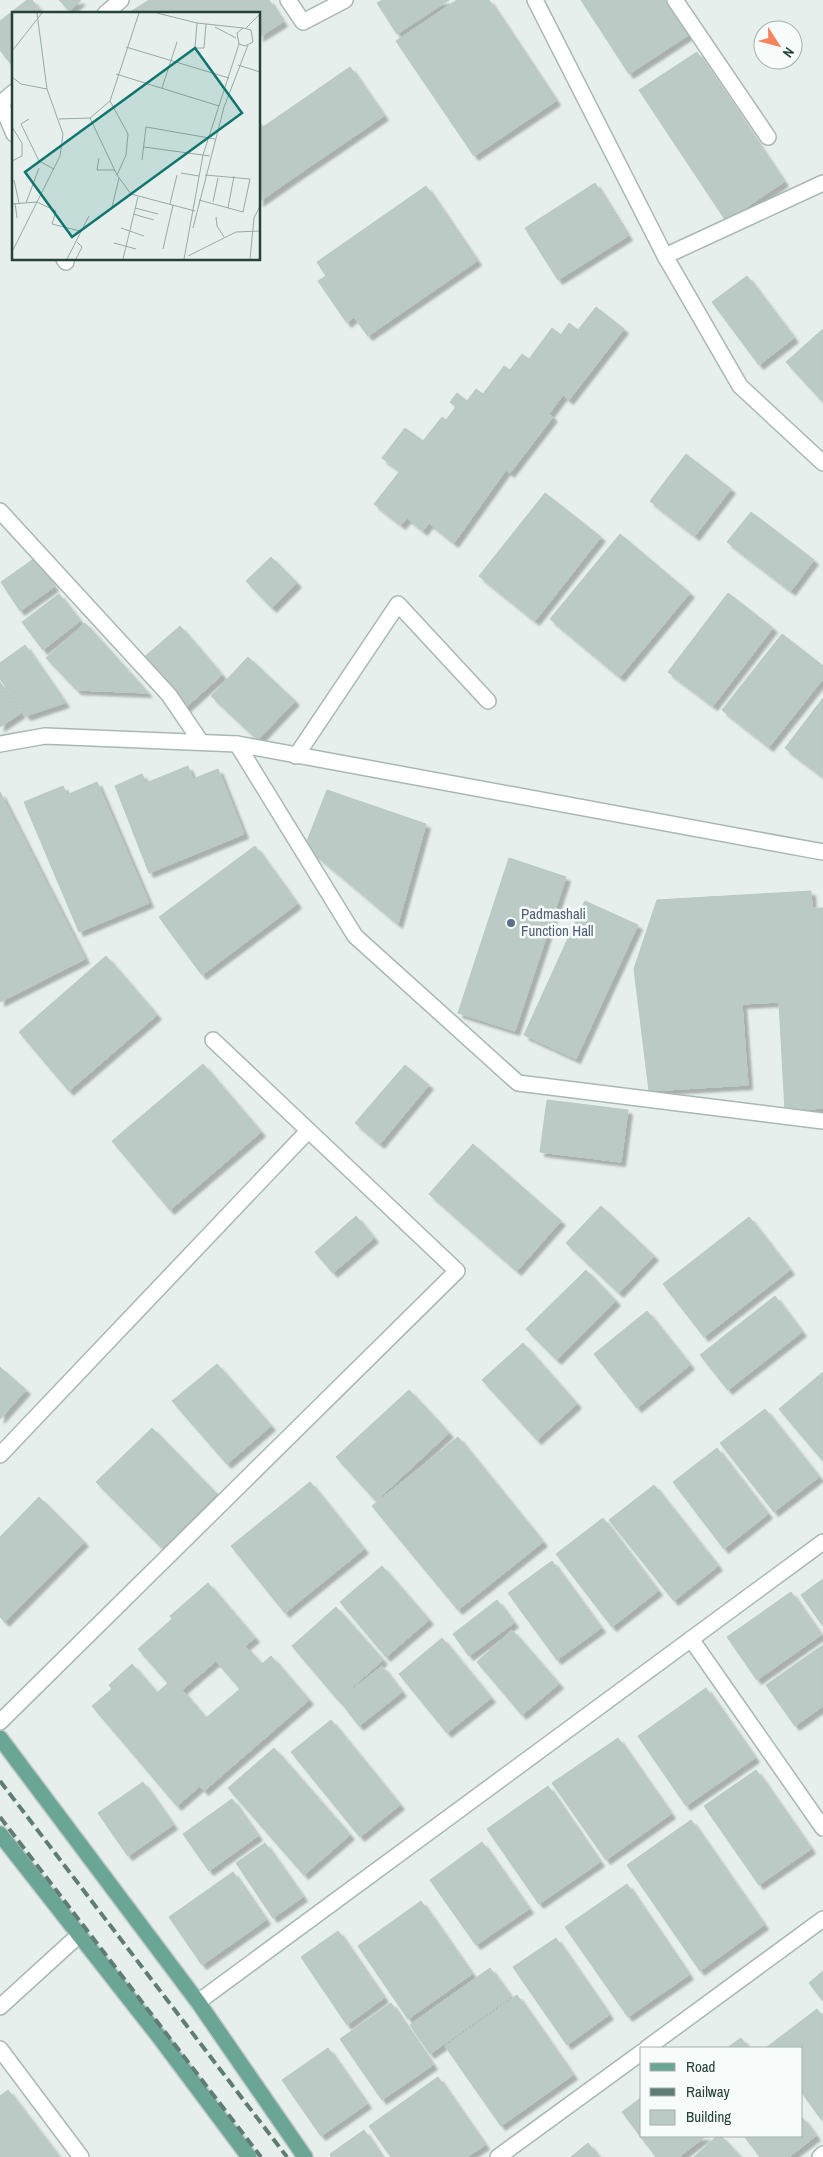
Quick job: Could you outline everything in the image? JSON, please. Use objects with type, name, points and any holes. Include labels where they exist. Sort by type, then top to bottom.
[{"type":"main road","points":[[0,1738],[198,2002],[305,2157]]},
{"type":"main road","points":[[0,1834],[160,2038],[249,2157]]},
{"type":"street","points":[[107,12],[121,0]]},
{"type":"street","points":[[288,0],[303,22],[345,0]]},
{"type":"street","points":[[535,0],[665,256],[740,386],[823,463]]},
{"type":"street","points":[[675,0],[768,137]]},
{"type":"street","points":[[12,94],[1,102],[12,129]]},
{"type":"street","points":[[665,256],[823,183]]},
{"type":"street","points":[[0,511],[169,695],[201,742]]},
{"type":"street","points":[[296,756],[398,604],[488,701]]},
{"type":"street","points":[[0,744],[45,736],[237,744],[823,852]]},
{"type":"street","points":[[237,744],[355,936],[518,1083],[823,1120]]},
{"type":"street","points":[[0,1722],[457,1271],[213,1040]]},
{"type":"street","points":[[0,1455],[308,1131]]},
{"type":"street","points":[[198,2002],[823,1542]]},
{"type":"street","points":[[691,1639],[823,1828]]},
{"type":"street","points":[[648,2047],[823,1919]]},
{"type":"street","points":[[0,2007],[79,1935]]},
{"type":"street","points":[[0,2049],[82,2157]]},
{"type":"street","points":[[498,2157],[640,2053]]},
{"type":"street","points":[[820,2157],[823,2154]]},
{"type":"building","points":[[27,0],[32,0],[41,12],[12,12],[12,65],[0,50],[0,21]]},
{"type":"building","points":[[59,0],[81,0],[70,11]]},
{"type":"building","points":[[149,0],[269,0],[283,22],[260,36],[260,12],[130,12]]},
{"type":"building","points":[[382,0],[449,0],[397,34],[377,3]]},
{"type":"building","points":[[457,0],[489,0],[556,101],[474,156],[396,41]]},
{"type":"building","points":[[581,0],[667,0],[690,34],[629,74]]},
{"type":"building","points":[[697,52],[784,182],[726,221],[639,90]]},
{"type":"building","points":[[350,67],[384,116],[296,176],[263,127]]},
{"type":"building","points":[[260,122],[296,176],[260,201]]},
{"type":"building","points":[[595,183],[628,236],[558,280],[525,228]]},
{"type":"building","points":[[426,186],[477,261],[368,336],[354,317],[347,323],[318,281],[326,276],[317,262]]},
{"type":"building","points":[[747,276],[794,338],[759,365],[712,302]]},
{"type":"building","points":[[596,307],[624,329],[569,400],[563,395],[549,414],[553,417],[510,473],[506,470],[454,543],[429,523],[423,531],[407,518],[401,525],[374,504],[400,471],[382,458],[405,428],[423,441],[442,417],[446,420],[456,407],[450,402],[457,393],[467,401],[476,389],[483,394],[504,366],[510,370],[522,354],[529,359],[552,328],[561,335],[569,323],[578,330]]},
{"type":"building","points":[[823,329],[823,402],[786,362]]},
{"type":"building","points":[[686,454],[731,489],[695,536],[650,501]]},
{"type":"building","points":[[545,493],[601,537],[535,621],[479,576]]},
{"type":"building","points":[[751,512],[814,560],[791,591],[727,542]]},
{"type":"building","points":[[620,534],[690,593],[620,677],[550,619]]},
{"type":"building","points":[[271,557],[297,583],[272,608],[246,581]]},
{"type":"building","points":[[35,558],[54,587],[20,611],[1,582]]},
{"type":"building","points":[[728,593],[773,628],[713,706],[668,672]]},
{"type":"building","points":[[59,594],[80,621],[43,650],[22,622]]},
{"type":"building","points":[[85,623],[148,693],[77,690],[46,658]]},
{"type":"building","points":[[180,626],[222,675],[184,709],[141,660]]},
{"type":"building","points":[[782,634],[823,666],[823,679],[769,747],[722,710]]},
{"type":"building","points":[[25,645],[65,703],[26,716],[0,679],[0,663]]},
{"type":"building","points":[[248,657],[295,701],[258,740],[211,696]]},
{"type":"building","points":[[0,682],[21,713],[0,727]]},
{"type":"building","points":[[823,698],[823,777],[785,748]]},
{"type":"building","points":[[188,766],[193,779],[218,769],[244,834],[149,873],[115,786],[142,774],[146,783]]},
{"type":"building","points":[[97,782],[149,903],[79,932],[24,802],[63,786],[67,795]]},
{"type":"building","points":[[327,790],[426,824],[398,924],[305,846]]},
{"type":"building","points":[[0,792],[85,959],[0,1002]]},
{"type":"building","points":[[255,846],[297,904],[202,975],[159,917]]},
{"type":"building","points":[[509,858],[566,877],[515,1031],[458,1013]]},
{"type":"building","points":[[811,891],[812,908],[823,908],[823,1108],[785,1111],[779,1002],[742,1004],[748,1085],[649,1091],[634,969],[657,900]]},
{"type":"building","points":[[585,901],[638,925],[576,1059],[524,1035]]},
{"type":"building","points":[[106,956],[157,1015],[69,1091],[19,1032]]},
{"type":"building","points":[[203,1064],[261,1132],[170,1210],[112,1141]]},
{"type":"building","points":[[405,1065],[429,1085],[380,1144],[355,1123]]},
{"type":"building","points":[[547,1100],[628,1110],[621,1162],[540,1152]]},
{"type":"building","points":[[473,1144],[561,1221],[517,1271],[429,1194]]},
{"type":"building","points":[[601,1206],[654,1256],[619,1293],[566,1243]]},
{"type":"building","points":[[356,1216],[374,1238],[333,1273],[315,1252]]},
{"type":"building","points":[[749,1217],[790,1270],[704,1337],[663,1284]]},
{"type":"building","points":[[586,1270],[616,1301],[557,1360],[526,1329]]},
{"type":"building","points":[[775,1296],[802,1332],[728,1390],[700,1355]]},
{"type":"building","points":[[647,1311],[690,1365],[637,1408],[594,1354]]},
{"type":"building","points":[[523,1343],[577,1404],[537,1440],[482,1380]]},
{"type":"building","points":[[217,1364],[271,1426],[227,1464],[172,1401]]},
{"type":"building","points":[[0,1367],[26,1390],[0,1419]]},
{"type":"building","points":[[823,1372],[823,1461],[779,1409]]},
{"type":"building","points":[[409,1390],[449,1433],[376,1501],[336,1457]]},
{"type":"building","points":[[765,1409],[819,1477],[774,1512],[720,1443]]},
{"type":"building","points":[[152,1428],[217,1494],[162,1548],[96,1482]]},
{"type":"building","points":[[458,1437],[543,1542],[458,1610],[372,1506]]},
{"type":"building","points":[[717,1448],[768,1514],[724,1549],[673,1482]]},
{"type":"building","points":[[310,1482],[364,1549],[285,1613],[231,1546]]},
{"type":"building","points":[[654,1485],[718,1566],[674,1601],[609,1520]]},
{"type":"building","points":[[39,1497],[84,1542],[5,1622],[0,1617],[0,1537]]},
{"type":"building","points":[[603,1518],[658,1591],[612,1627],[556,1554]]},
{"type":"building","points":[[552,1561],[601,1628],[557,1660],[508,1593]]},
{"type":"building","points":[[382,1566],[429,1620],[386,1657],[340,1602]]},
{"type":"building","points":[[823,1579],[823,1626],[801,1595]]},
{"type":"building","points":[[208,1583],[255,1638],[245,1646],[262,1664],[271,1656],[309,1700],[204,1791],[200,1786],[177,1806],[92,1706],[112,1689],[109,1685],[132,1664],[157,1693],[168,1683],[138,1649],[172,1619],[170,1616]],"holes":[[[216,1661],[240,1689],[206,1718],[182,1690]]]},
{"type":"building","points":[[791,1592],[821,1635],[757,1680],[727,1637]]},
{"type":"building","points":[[497,1600],[514,1623],[469,1656],[453,1634]]},
{"type":"building","points":[[336,1607],[383,1660],[338,1700],[292,1646]]},
{"type":"building","points":[[512,1630],[559,1684],[522,1715],[477,1662]]},
{"type":"building","points":[[442,1638],[491,1698],[447,1733],[399,1674]]},
{"type":"building","points":[[823,1645],[823,1706],[795,1726],[766,1685]]},
{"type":"building","points":[[382,1666],[402,1692],[359,1726],[339,1700]]},
{"type":"building","points":[[706,1688],[755,1758],[686,1806],[638,1736]]},
{"type":"building","points":[[331,1720],[400,1805],[360,1837],[291,1752]]},
{"type":"building","points":[[618,1738],[671,1814],[606,1860],[552,1783]]},
{"type":"building","points":[[274,1748],[350,1835],[304,1875],[228,1788]]},
{"type":"building","points":[[756,1770],[811,1849],[759,1885],[704,1806]]},
{"type":"building","points":[[143,1782],[173,1825],[128,1856],[98,1813]]},
{"type":"building","points":[[548,1786],[600,1862],[539,1904],[487,1829]]},
{"type":"building","points":[[232,1799],[258,1836],[209,1871],[183,1834]]},
{"type":"building","points":[[691,1820],[764,1925],[700,1971],[627,1865]]},
{"type":"building","points":[[482,1842],[529,1909],[476,1945],[430,1880]]},
{"type":"building","points":[[265,1843],[303,1897],[273,1918],[236,1863]]},
{"type":"building","points":[[233,1872],[266,1920],[202,1965],[169,1917]]},
{"type":"building","points":[[627,1884],[689,1975],[628,2017],[565,1927]]},
{"type":"building","points":[[421,1901],[472,1974],[408,2019],[358,1946]]},
{"type":"building","points":[[338,1931],[384,1998],[347,2025],[301,1957]]},
{"type":"building","points":[[556,1938],[609,2015],[567,2045],[513,1967]]},
{"type":"building","points":[[490,1968],[511,1997],[430,2054],[410,2025]]},
{"type":"building","points":[[823,1971],[823,2001],[809,1983]]},
{"type":"building","points":[[517,1995],[573,2075],[501,2126],[445,2046]]},
{"type":"building","points":[[391,2003],[433,2065],[382,2100],[340,2039]]},
{"type":"building","points":[[817,2009],[823,2017],[823,2118],[821,2119],[803,2094],[803,2047],[767,2047]]},
{"type":"building","points":[[741,2038],[748,2047],[728,2047]]},
{"type":"building","points":[[328,2048],[367,2104],[321,2136],[282,2080]]},
{"type":"building","points":[[438,2077],[485,2145],[467,2157],[391,2157],[369,2126]]},
{"type":"building","points":[[8,2090],[59,2157],[0,2157],[0,2096]]},
{"type":"building","points":[[640,2098],[640,2136],[622,2112]]},
{"type":"building","points":[[803,2118],[816,2136],[789,2157],[760,2157],[745,2137],[803,2137]]},
{"type":"building","points":[[364,2130],[382,2157],[331,2157],[330,2154]]},
{"type":"building","points":[[641,2137],[705,2137],[679,2157],[656,2157]]},
{"type":"building","points":[[716,2137],[722,2137],[741,2157],[694,2157]]},
{"type":"building","points":[[588,2143],[599,2157],[571,2157]]},
{"type":"railway","points":[[0,1781],[287,2157]]},
{"type":"railway","points":[[0,1817],[261,2157]]},
{"type":"place","name":"Padmashali Function Hall","points":[[511,923]]}]
